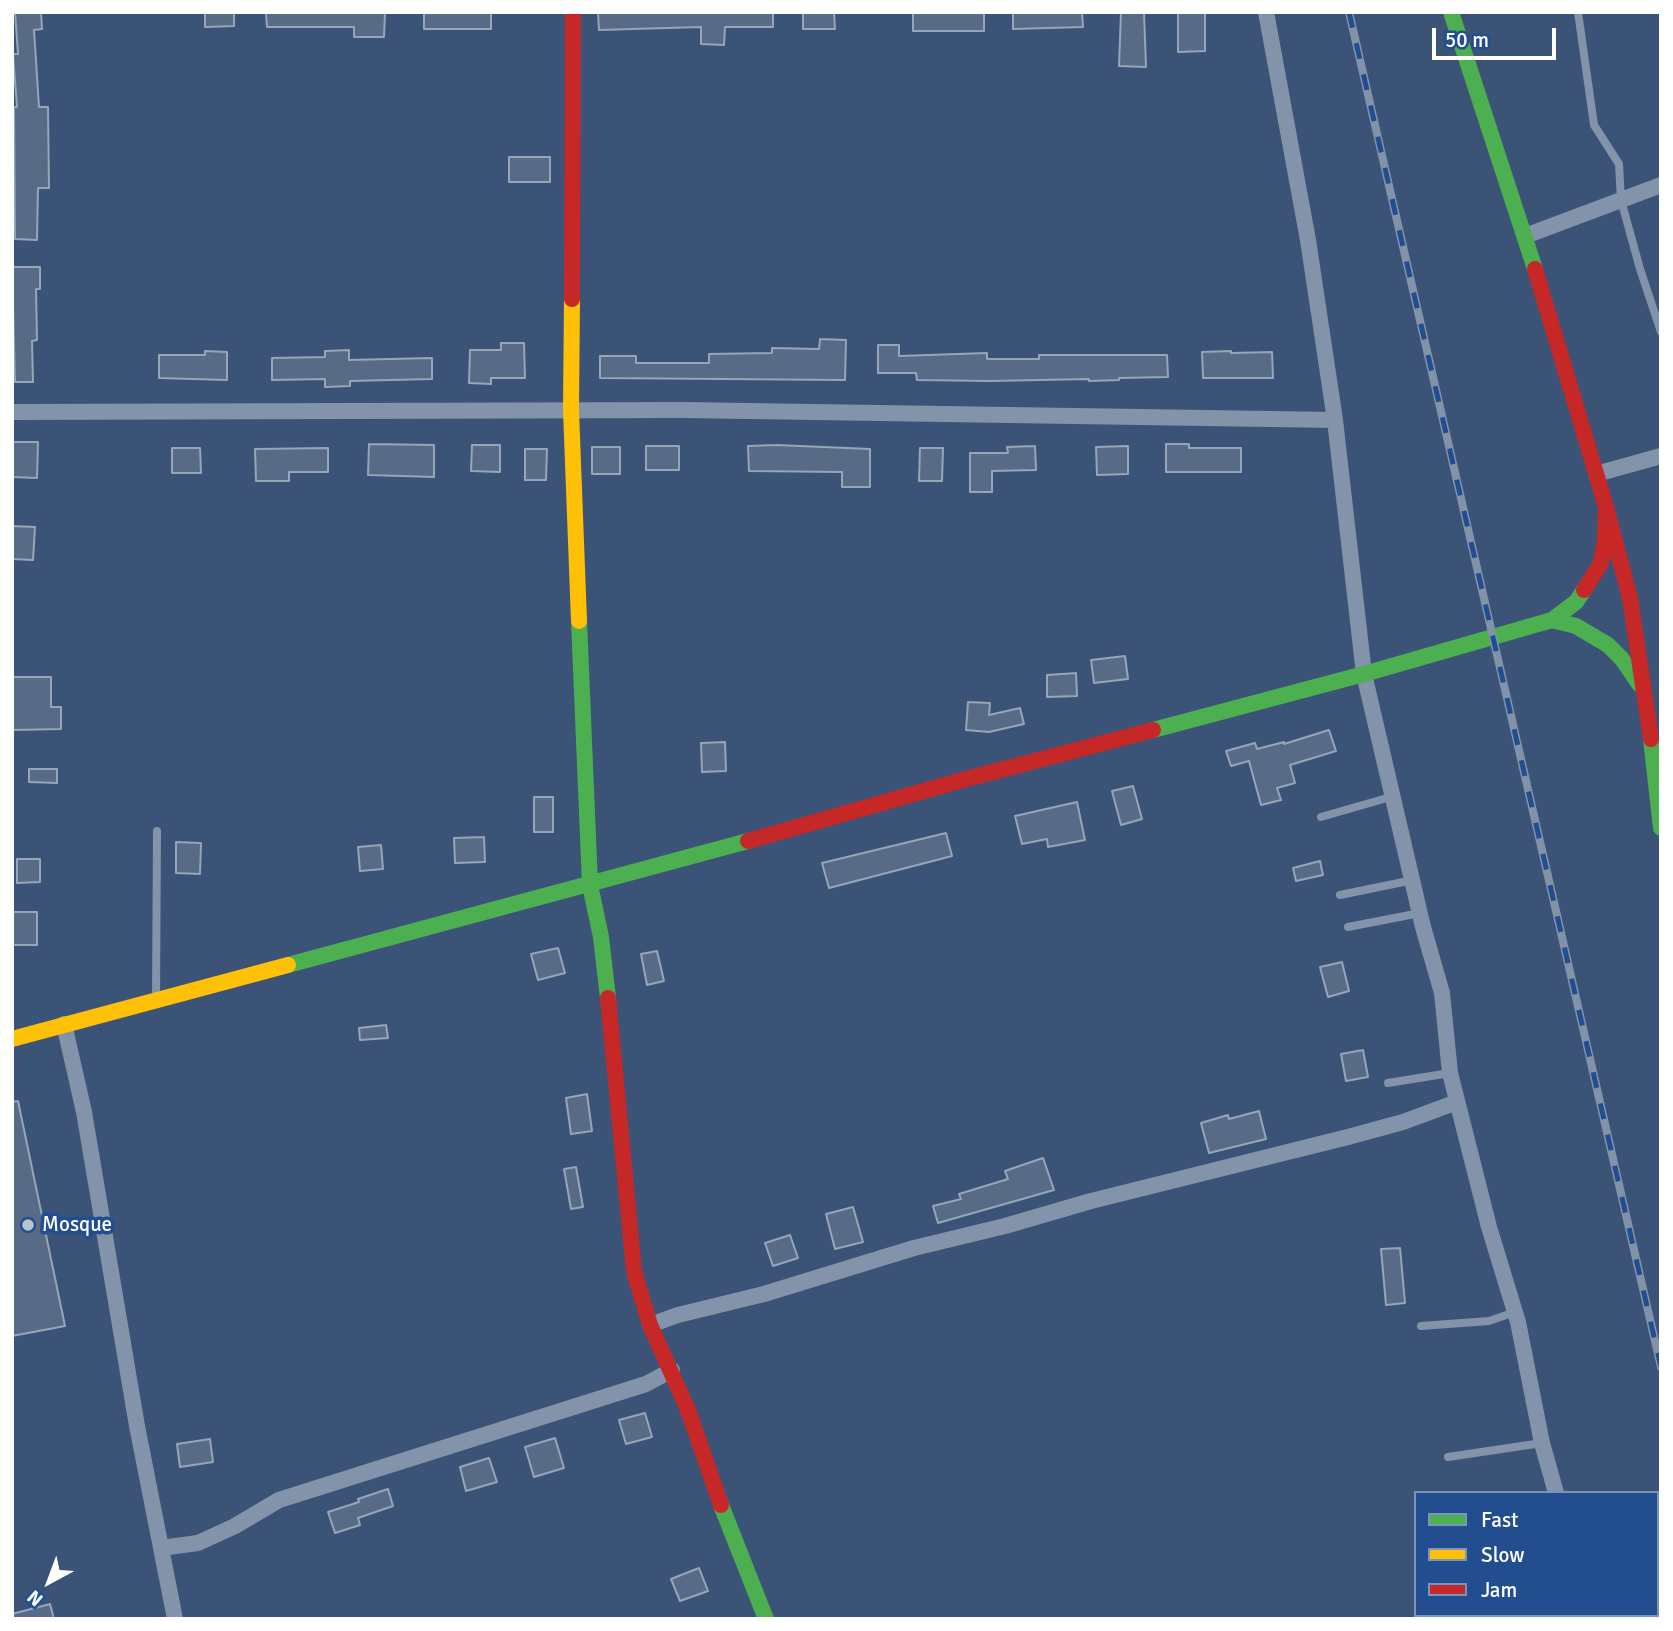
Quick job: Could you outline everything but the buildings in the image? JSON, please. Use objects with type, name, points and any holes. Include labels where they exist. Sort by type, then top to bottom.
[{"type":"street","points":[[573,12],[571,410],[590,885],[601,937],[612,1031],[635,1271],[650,1325],[672,1370],[733,1538],[766,1619]]},
{"type":"street","points":[[1266,12],[1308,240],[1335,420],[1364,674],[1420,913],[1442,993],[1450,1073],[1489,1227],[1515,1312],[1542,1443],[1555,1491]]},
{"type":"street","points":[[1451,12],[1525,236],[1630,598],[1644,692],[1655,727],[1661,828]]},
{"type":"street","points":[[1525,236],[1661,185]]},
{"type":"street","points":[[12,412],[571,410],[1335,420]]},
{"type":"street","points":[[1596,474],[1661,456]]},
{"type":"street","points":[[12,1038],[590,885],[966,779],[1364,674],[1552,620],[1576,602],[1601,563],[1606,508]]},
{"type":"street","points":[[1552,620],[1576,626],[1608,645],[1622,659],[1644,692]]},
{"type":"street","points":[[64,1024],[84,1112],[136,1426],[175,1619]]},
{"type":"street","points":[[650,1325],[678,1315],[764,1294],[914,1248],[1403,1122],[1457,1102]]},
{"type":"street","points":[[162,1548],[198,1543],[235,1526],[279,1500],[646,1384],[672,1370]]},
{"type":"lane","points":[[1578,12],[1594,125],[1619,164],[1621,200],[1661,332]]},
{"type":"lane","points":[[1321,817],[1394,796]]},
{"type":"lane","points":[[156,1000],[157,831]]},
{"type":"lane","points":[[1340,895],[1413,880]]},
{"type":"lane","points":[[1348,927],[1420,913]]},
{"type":"lane","points":[[1388,1083],[1450,1073]]},
{"type":"lane","points":[[1421,1326],[1489,1321],[1515,1312]]},
{"type":"lane","points":[[1448,1457],[1542,1443]]},
{"type":"railway","points":[[1349,12],[1661,1367]]},
{"type":"traffic: fast","points":[[1451,12],[1535,269]]},
{"type":"traffic: fast","points":[[1153,730],[1552,620],[1576,602],[1584,590]]},
{"type":"traffic: fast","points":[[1552,620],[1576,626],[1608,645],[1622,659],[1639,684]]},
{"type":"traffic: fast","points":[[579,621],[590,885],[601,937],[608,998]]},
{"type":"traffic: fast","points":[[1651,739],[1661,828]]},
{"type":"traffic: fast","points":[[288,965],[748,841]]},
{"type":"traffic: fast","points":[[721,1505],[766,1619]]},
{"type":"traffic: slow","points":[[572,299],[571,410],[579,621]]},
{"type":"traffic: slow","points":[[12,1039],[288,965]]},
{"type":"traffic: jam","points":[[572,299],[573,12]]},
{"type":"traffic: jam","points":[[1535,269],[1606,507],[1630,598],[1651,739]]},
{"type":"traffic: jam","points":[[1584,590],[1601,563],[1606,507]]},
{"type":"traffic: jam","points":[[748,841],[966,779],[1153,730]]},
{"type":"traffic: jam","points":[[608,998],[634,1271],[650,1325],[688,1410],[721,1505]]},
{"type":"place","name":"Mosque","points":[[28,1225]]}]
